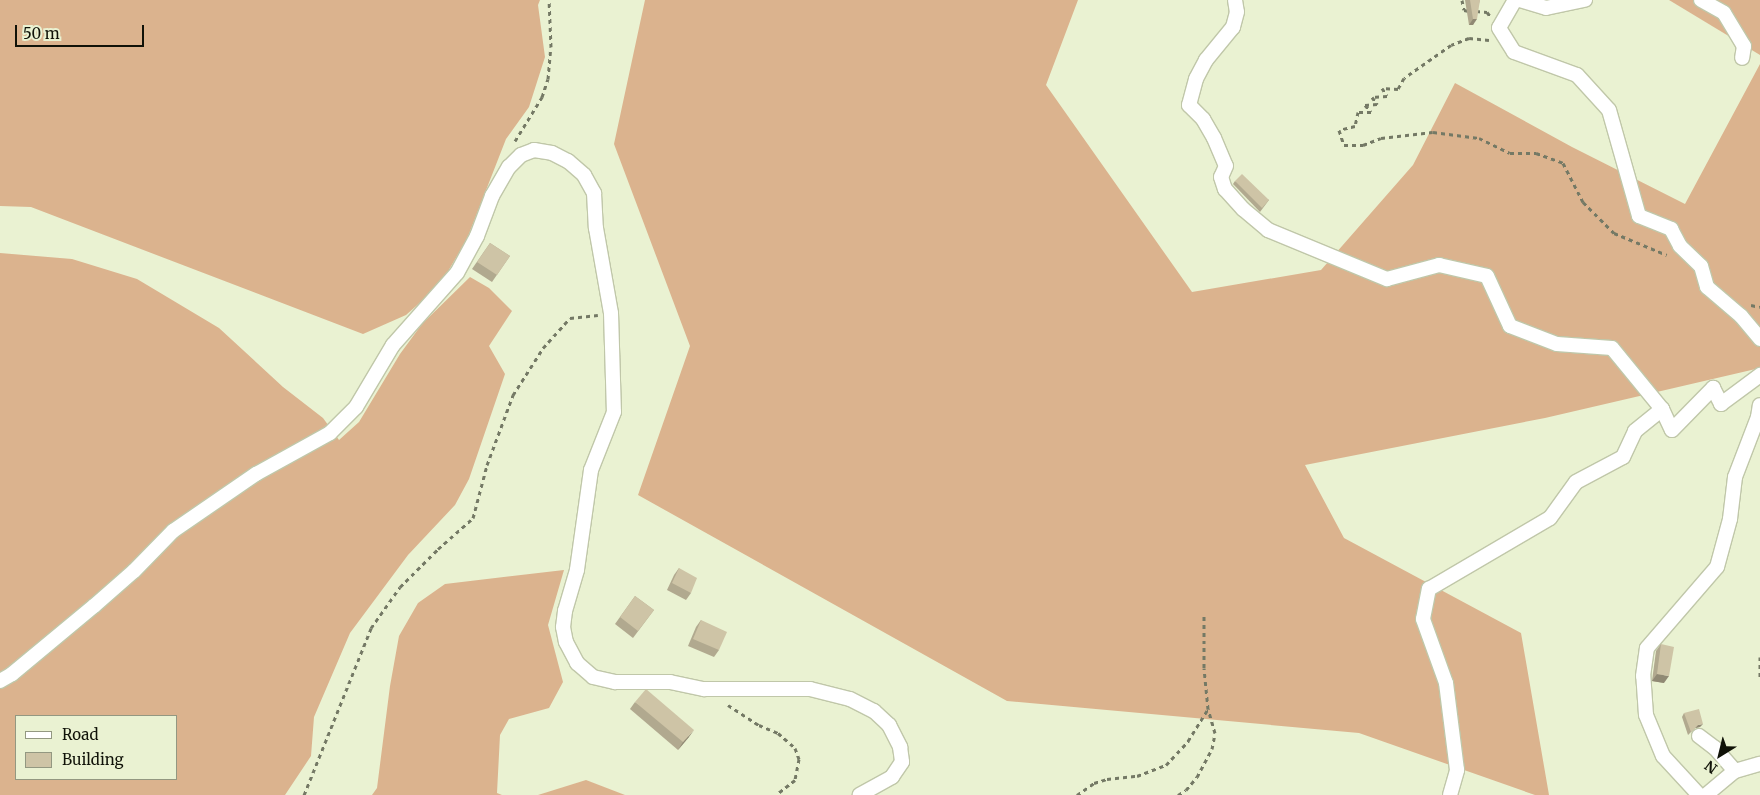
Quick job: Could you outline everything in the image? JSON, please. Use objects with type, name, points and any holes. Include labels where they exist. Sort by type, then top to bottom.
[{"type":"street","points":[[1235,0],[1237,12],[1233,27],[1206,60],[1196,79],[1190,104],[1204,119],[1226,166],[1222,177],[1225,189],[1268,230],[1387,279],[1439,265],[1487,276],[1510,326],[1557,344],[1612,348],[1662,409],[1672,430],[1713,388],[1721,404],[1760,375]]},
{"type":"street","points":[[1503,0],[1508,16]]},
{"type":"street","points":[[1516,0],[1499,28],[1514,52],[1577,75],[1610,110],[1639,216],[1671,229],[1680,246],[1701,266],[1707,287],[1725,300],[1760,339]]},
{"type":"street","points":[[1520,0],[1546,8],[1585,0]]},
{"type":"street","points":[[1701,0],[1724,14],[1744,46],[1742,58]]},
{"type":"street","points":[[0,681],[12,674],[134,572],[173,531],[256,474],[330,433],[356,408],[393,345],[457,273],[477,236],[492,196],[515,161],[521,155],[534,150],[552,153],[568,161],[584,175],[594,192],[596,228],[611,313],[614,412],[591,470],[578,570],[565,611],[563,627],[566,642],[576,663],[593,677],[616,682],[670,682],[704,689],[810,689],[850,699],[874,711],[889,725],[900,747],[902,762],[892,777],[860,795]]},
{"type":"street","points":[[1699,795],[1663,756],[1646,715],[1643,676],[1647,648],[1717,567],[1730,519],[1735,477],[1758,417],[1760,405]]},
{"type":"street","points":[[1450,795],[1457,770],[1446,683],[1423,619],[1429,589],[1550,518],[1576,482],[1623,457],[1635,432],[1662,409]]},
{"type":"street","points":[[1698,736],[1715,748],[1735,771]]},
{"type":"street","points":[[1706,795],[1735,771],[1760,764]]},
{"type":"path","points":[[515,161],[510,154],[514,143],[542,97],[548,79],[552,47],[549,0]]},
{"type":"path","points":[[1462,0],[1464,10],[1487,12],[1499,28],[1490,40],[1469,38],[1451,45],[1404,78],[1398,89],[1382,88],[1387,96],[1372,97],[1377,104],[1365,104],[1371,112],[1358,112],[1355,126],[1339,130],[1344,145],[1363,145],[1381,138],[1433,132],[1479,138],[1510,153],[1536,152],[1563,163],[1583,202],[1614,234],[1668,255]]},
{"type":"path","points":[[1725,300],[1760,307]]},
{"type":"path","points":[[304,795],[371,628],[400,587],[438,549],[474,518],[487,465],[513,395],[543,348],[570,318],[611,313]]},
{"type":"path","points":[[1178,795],[1186,790],[1197,778],[1212,749],[1215,733],[1208,708],[1204,668],[1204,613]]},
{"type":"path","points":[[1760,657],[1760,677]]},
{"type":"path","points":[[704,689],[759,726],[778,733],[795,748],[799,759],[795,780],[776,795]]},
{"type":"path","points":[[1077,795],[1094,782],[1138,776],[1166,765],[1188,741],[1208,708]]},
{"type":"shaded area","points":[[0,0],[540,0],[538,5],[545,57],[529,107],[506,139],[467,239],[440,285],[406,315],[363,334],[31,207],[0,206]]},
{"type":"shaded area","points":[[645,0],[1078,0],[1046,85],[1192,292],[1321,270],[1413,165],[1455,83],[1572,147],[1685,204],[1760,64],[1760,368],[1545,418],[1305,465],[1344,538],[1521,633],[1549,795],[1535,795],[1359,733],[1007,701],[638,495],[690,346],[614,144]]},
{"type":"shaded area","points":[[1669,0],[1760,0],[1760,55]]},
{"type":"shaded area","points":[[0,253],[72,259],[137,279],[219,328],[283,387],[323,418],[339,440],[359,422],[400,354],[422,324],[470,277],[489,288],[512,311],[489,346],[505,374],[469,479],[455,505],[408,555],[350,633],[314,717],[311,756],[285,795],[0,795]]},
{"type":"shaded area","points":[[564,570],[548,625],[563,682],[549,708],[509,719],[500,735],[497,793],[502,795],[372,795],[377,788],[390,686],[399,636],[418,603],[445,584]]},
{"type":"shaded area","points":[[586,780],[625,795],[538,795]]},
{"type":"building","points":[[1470,0],[1480,0],[1477,19],[1473,19]]},
{"type":"building","points":[[1242,174],[1269,200],[1262,208],[1235,181]]},
{"type":"building","points":[[490,243],[510,256],[497,275],[477,262]]},
{"type":"building","points":[[679,568],[697,578],[691,593],[672,583]]},
{"type":"building","points":[[635,596],[654,610],[638,631],[620,617]]},
{"type":"building","points":[[701,620],[727,632],[719,650],[693,639]]},
{"type":"building","points":[[1661,644],[1674,647],[1669,676],[1657,674]]},
{"type":"building","points":[[646,689],[694,730],[683,742],[635,702]]},
{"type":"building","points":[[1699,709],[1703,724],[1698,725],[1691,732],[1684,713]]}]
